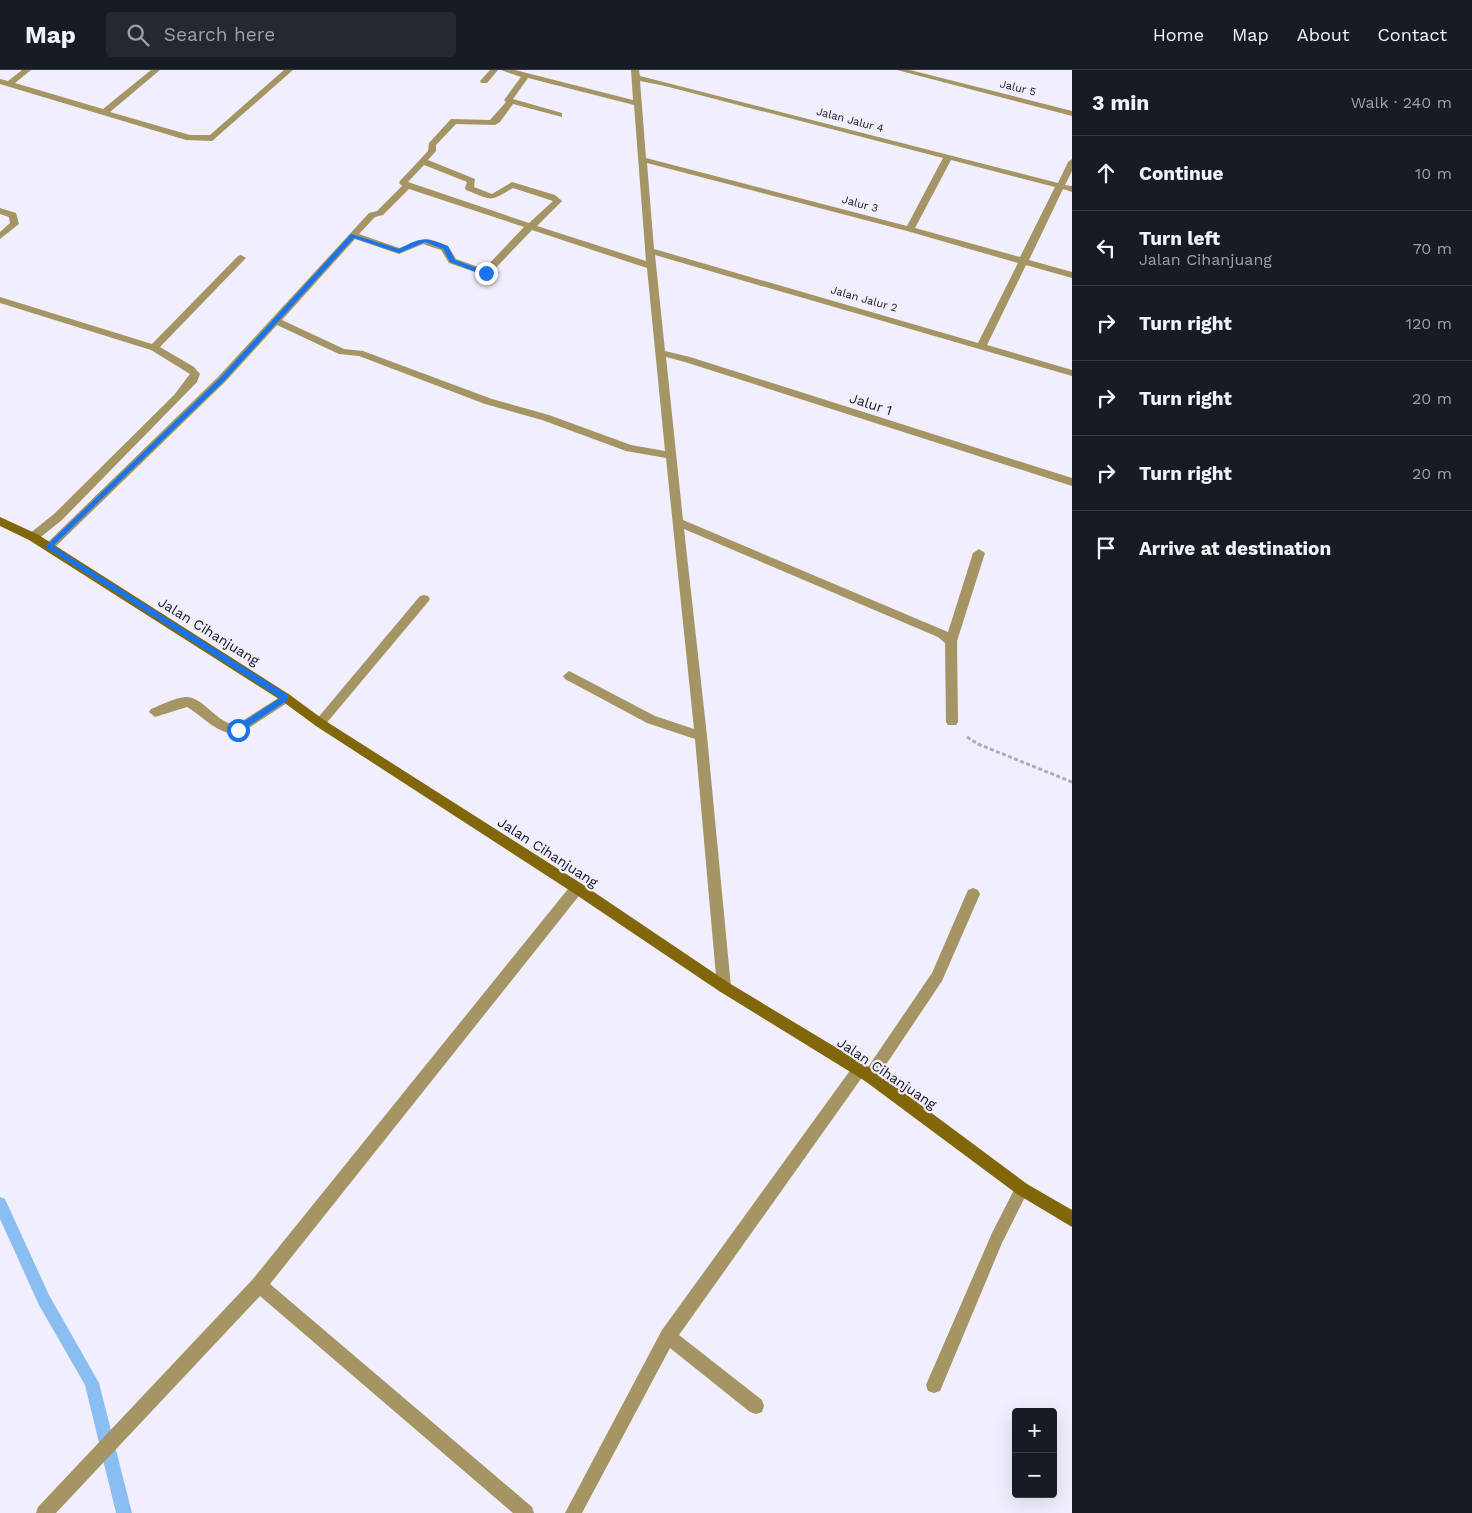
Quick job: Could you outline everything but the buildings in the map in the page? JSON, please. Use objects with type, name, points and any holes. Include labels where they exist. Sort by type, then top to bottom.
[{"type":"main road","name":"Jalan Cihanjuang","points":[[0,521],[33,537],[286,698],[320,724],[577,888],[724,987],[865,1073],[1022,1189],[1072,1219]]},
{"type":"street","points":[[9,84],[27,70]]},
{"type":"street","points":[[105,112],[156,70]]},
{"type":"street","points":[[0,81],[189,138],[212,138],[289,70]]},
{"type":"street","points":[[484,81],[494,70]]},
{"type":"street","points":[[506,70],[638,104]]},
{"type":"street","name":"Jalur 5","points":[[901,70],[1072,114]]},
{"type":"street","points":[[635,74],[651,266],[701,736],[724,987]]},
{"type":"street","name":"Jalan Jalur 4","points":[[635,74],[666,84],[1072,190]]},
{"type":"street","points":[[511,101],[508,98],[526,76]]},
{"type":"street","points":[[511,101],[559,115]]},
{"type":"street","points":[[511,101],[506,110],[492,123],[454,121],[432,145],[432,151],[403,183],[529,228],[651,266]]},
{"type":"street","points":[[910,229],[948,157]]},
{"type":"street","name":"Jalur 3","points":[[642,158],[910,229],[1072,275]]},
{"type":"street","points":[[353,235],[399,251],[421,240],[426,240],[446,248],[452,261],[484,274],[529,228],[554,208],[558,201],[557,199],[512,185],[493,197],[470,188],[472,181],[423,161]]},
{"type":"street","points":[[982,346],[1072,162]]},
{"type":"street","points":[[48,547],[222,379],[372,215],[380,214],[407,186]]},
{"type":"street","points":[[0,211],[13,215],[15,224],[0,236]]},
{"type":"street","name":"Jalan Jalur 2","points":[[650,250],[1072,373]]},
{"type":"street","points":[[154,348],[241,258]]},
{"type":"street","points":[[0,300],[154,348],[191,369],[195,374],[194,380],[58,517],[33,537]]},
{"type":"street","points":[[276,321],[342,352],[360,353],[489,402],[545,417],[630,448],[670,455]]},
{"type":"street","name":"Jalur 1","points":[[661,353],[687,359],[1072,482]]},
{"type":"street","points":[[678,522],[942,634],[951,641]]},
{"type":"street","points":[[952,722],[951,641],[979,553]]},
{"type":"street","points":[[320,724],[424,599]]},
{"type":"street","points":[[569,676],[651,720],[701,736]]},
{"type":"street","points":[[155,712],[183,702],[189,702],[222,727],[229,730],[238,730],[286,698]]},
{"type":"street","points":[[44,1513],[259,1285],[577,888]]},
{"type":"street","points":[[573,1513],[668,1336],[937,977],[973,894]]},
{"type":"street","points":[[934,1385],[997,1238],[1022,1189]]},
{"type":"street","points":[[259,1285],[526,1513]]},
{"type":"street","points":[[668,1336],[756,1406]]},
{"type":"path","points":[[952,722],[962,734],[978,744],[1072,782]]},
{"type":"waterway","points":[[0,1204],[44,1300],[92,1383],[124,1513]]},
{"type":"route","points":[[238,730],[286,698],[48,547],[222,379],[353,235],[399,251],[421,240],[426,240],[446,248],[452,261],[481,273],[486,273]]}]
